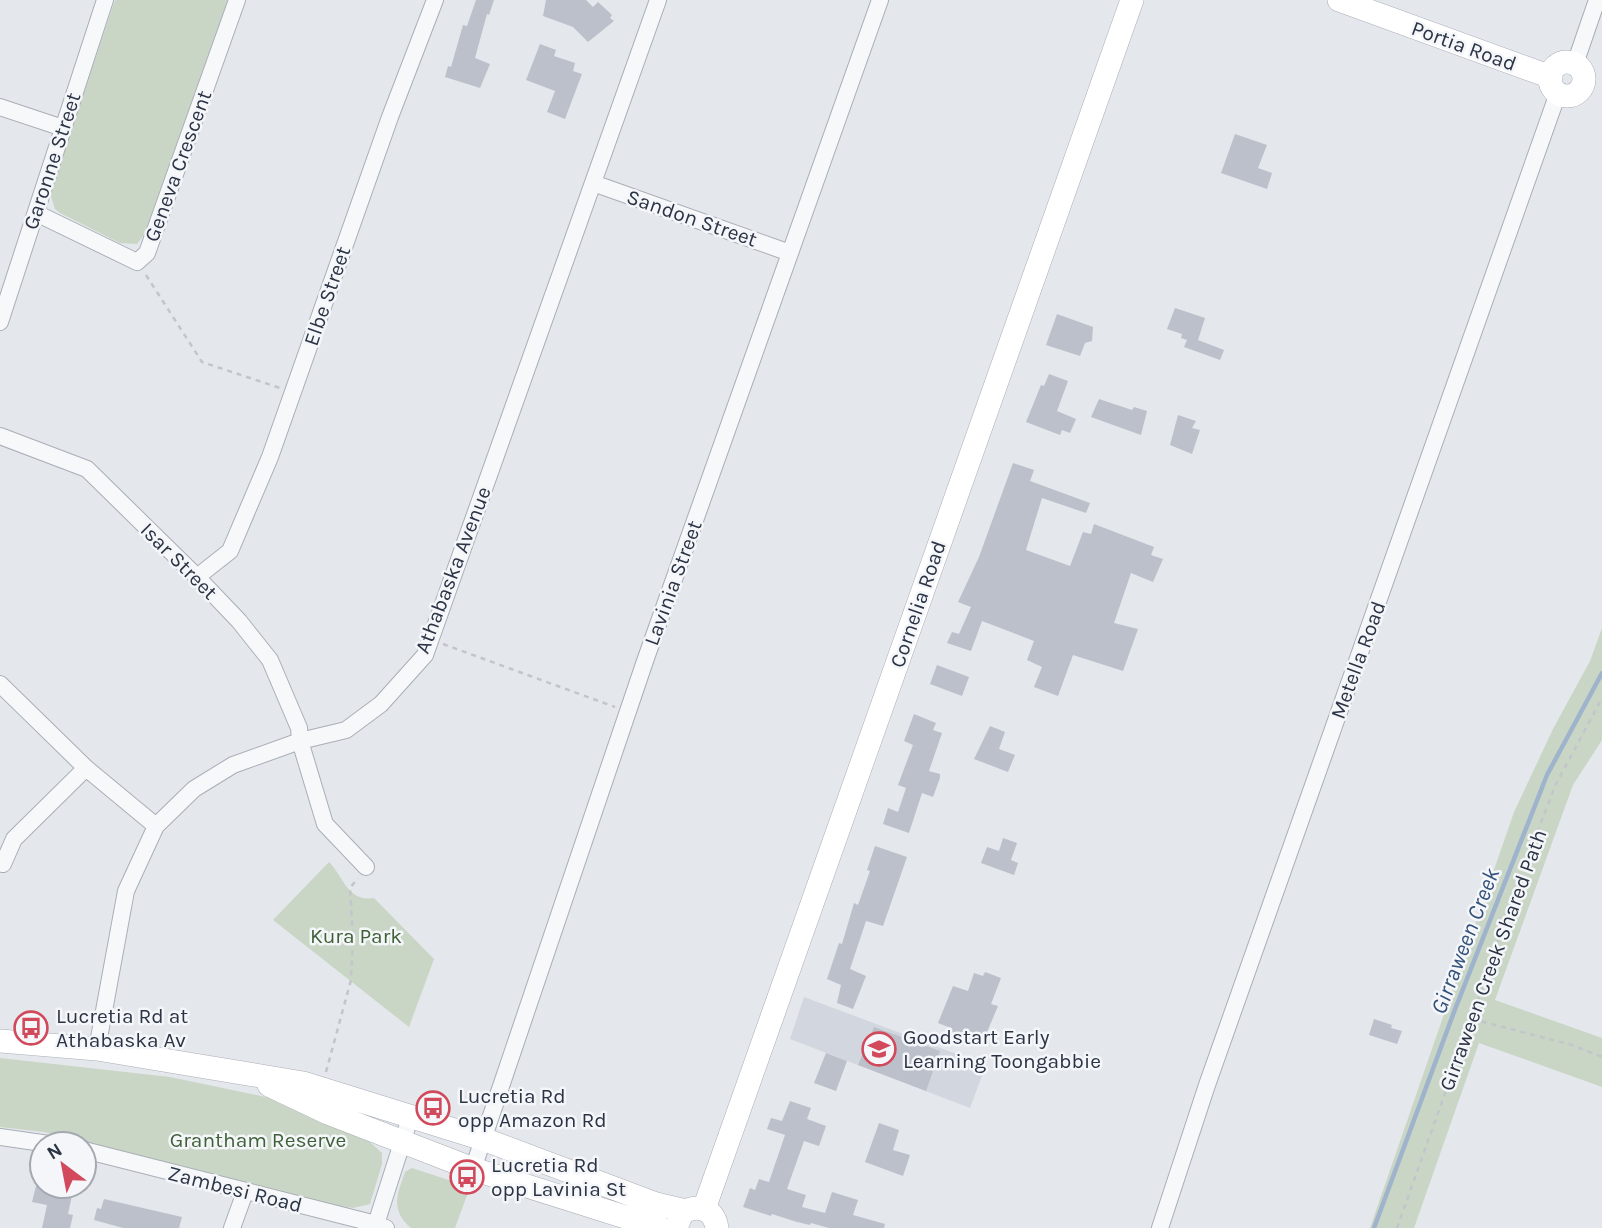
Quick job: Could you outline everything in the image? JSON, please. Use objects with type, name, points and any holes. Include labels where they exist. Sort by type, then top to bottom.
[{"type":"street","name":"Garonne Street","points":[[0,322],[105,0]]},
{"type":"street","name":"Geneva Crescent","points":[[36,213],[137,262],[147,253],[237,0]]},
{"type":"street","name":"Elbe Street","points":[[197,577],[230,551],[270,457],[390,117],[435,0]]},
{"type":"street","name":"Athabaska Avenue","points":[[97,1049],[126,891],[156,826],[194,789],[233,765],[300,741],[346,730],[381,704],[425,655],[658,0]]},
{"type":"street","name":"Lavinia Street","points":[[473,1169],[628,712],[880,0]]},
{"type":"street","name":"Cornelia Road","points":[[689,1216],[1132,0]]},
{"type":"street","name":"Portia Road","points":[[1339,0],[1554,85]]},
{"type":"street","points":[[1587,80],[1597,0]]},
{"type":"street","points":[[1554,85],[1560,64],[1565,62],[1587,80]]},
{"type":"street","name":"Metella Road","points":[[1160,1228],[1554,85]]},
{"type":"street","points":[[0,107],[63,128]]},
{"type":"street","name":"Sandon Street","points":[[593,183],[790,253]]},
{"type":"street","name":"Isar Street","points":[[0,436],[87,469],[239,621],[270,660],[299,728],[300,741],[325,824],[366,867]]},
{"type":"street","points":[[0,684],[86,768],[156,826]]},
{"type":"street","points":[[3,864],[14,839],[86,768]]},
{"type":"street","points":[[0,1041],[97,1049],[303,1083],[483,1139],[689,1216],[715,1219],[717,1228]]},
{"type":"street","points":[[251,1076],[328,1113],[404,1140],[473,1169],[660,1228]]},
{"type":"street","points":[[381,1226],[411,1115]]},
{"type":"street","points":[[0,1138],[28,1141]]},
{"type":"street","name":"Zambesi Road","points":[[98,1154],[381,1226]]},
{"type":"street","points":[[232,1228],[245,1192]]},
{"type":"path","points":[[137,262],[202,362],[293,392]]},
{"type":"path","points":[[430,639],[628,712]]},
{"type":"path","name":"Girraween Creek Shared Path","points":[[1397,1228],[1506,915],[1555,786],[1602,698]]},
{"type":"path","points":[[326,1072],[351,980],[353,937],[350,888],[366,867]]},
{"type":"path","points":[[1472,1018],[1572,1045],[1602,1057]]},
{"type":"shaded area","name":"Goodstart Early Learning Toongabbie","points":[[804,997],[986,1065],[970,1108],[790,1039]]},
{"type":"green space","points":[[115,0],[227,0],[144,235],[137,244],[120,243],[60,213],[55,209],[50,193]]},
{"type":"green space","points":[[1602,628],[1602,740],[1573,785],[1495,1000],[1602,1038],[1602,1087],[1479,1043],[1414,1228],[1370,1228],[1514,812],[1553,729],[1590,661]]},
{"type":"green space","name":"Kura Park","points":[[329,862],[352,892],[365,898],[374,898],[434,959],[409,1027],[273,920]]},
{"type":"green space","name":"Grantham Reserve","points":[[0,1058],[170,1077],[271,1098],[363,1136],[382,1153],[382,1164],[370,1204],[353,1208],[98,1146],[98,1130],[28,1130],[0,1127]]},
{"type":"green space","name":"Grantham Reserve","points":[[412,1168],[470,1187],[455,1228],[411,1228],[404,1221],[398,1208],[398,1195],[405,1172]]},
{"type":"building","points":[[476,0],[494,0],[489,15],[487,14],[475,58],[490,64],[480,88],[445,77],[448,66],[451,67],[463,25],[467,26]]},
{"type":"building","points":[[546,0],[586,0],[593,7],[598,2],[612,15],[610,18],[614,21],[588,42],[573,27],[543,16]]},
{"type":"building","points":[[540,44],[556,50],[554,56],[575,63],[573,71],[582,74],[565,119],[547,112],[555,91],[526,80]]},
{"type":"building","points":[[1235,134],[1267,145],[1258,168],[1272,173],[1267,189],[1221,173]]},
{"type":"building","points":[[1175,308],[1205,318],[1198,340],[1224,350],[1220,360],[1184,347],[1187,340],[1181,338],[1182,334],[1167,329]]},
{"type":"building","points":[[1057,314],[1093,327],[1092,341],[1085,343],[1080,356],[1046,345]]},
{"type":"building","points":[[1049,374],[1068,381],[1057,411],[1076,419],[1070,433],[1062,430],[1060,435],[1026,422],[1041,385],[1044,386]]},
{"type":"building","points":[[1099,399],[1132,410],[1134,407],[1147,411],[1141,435],[1091,417]]},
{"type":"building","points":[[1178,415],[1196,421],[1192,428],[1200,430],[1192,454],[1170,445]]},
{"type":"building","points":[[1013,463],[1034,470],[1030,481],[1090,503],[1086,513],[1042,498],[1026,550],[1070,566],[1083,532],[1091,534],[1094,524],[1154,547],[1151,555],[1163,559],[1153,582],[1131,573],[1114,623],[1138,629],[1123,671],[1073,655],[1058,696],[1034,687],[1042,667],[1027,660],[1034,641],[982,621],[971,651],[947,643],[952,632],[959,634],[971,607],[958,602],[979,557]]},
{"type":"building","points":[[937,665],[969,677],[962,696],[930,684]]},
{"type":"building","points":[[914,714],[936,723],[933,730],[942,733],[929,771],[940,774],[940,778],[933,797],[922,793],[909,833],[883,824],[888,808],[898,812],[906,788],[898,785],[913,745],[904,741]]},
{"type":"building","points":[[990,726],[1005,732],[999,749],[1015,755],[1008,772],[974,759]]},
{"type":"building","points":[[1003,838],[1017,843],[1011,860],[1018,863],[1014,875],[981,863],[987,847],[999,851]]},
{"type":"building","points":[[875,846],[907,857],[883,926],[866,921],[850,969],[866,976],[853,1009],[837,1003],[841,985],[827,979],[839,943],[842,944],[854,903],[858,905],[870,871],[867,870]]},
{"type":"building","points":[[985,972],[1001,978],[991,1004],[998,1006],[982,1044],[938,1023],[953,986],[968,991],[974,973],[983,976]]},
{"type":"building","points":[[1374,1019],[1402,1031],[1397,1044],[1369,1035]]},
{"type":"building","points":[[874,1027],[940,1051],[926,1091],[858,1065]]},
{"type":"building","points":[[826,1053],[847,1061],[836,1091],[814,1083]]},
{"type":"building","points":[[790,1101],[811,1108],[807,1119],[826,1126],[819,1146],[804,1141],[787,1189],[806,1195],[802,1207],[825,1213],[832,1192],[858,1200],[853,1215],[885,1224],[884,1228],[829,1228],[772,1214],[771,1216],[743,1207],[750,1188],[755,1190],[759,1179],[769,1182],[785,1135],[767,1129],[771,1118],[782,1121]]},
{"type":"building","points":[[879,1123],[899,1130],[893,1150],[910,1155],[903,1176],[865,1162]]},
{"type":"building","points":[[104,1199],[182,1217],[179,1228],[123,1228],[94,1220],[97,1208],[101,1209]]},
{"type":"building","points":[[71,1200],[68,1214],[73,1215],[70,1228],[42,1228],[47,1205],[32,1202]]},
{"type":"waterway","name":"Girraween Creek","points":[[1374,1228],[1454,1012],[1547,775],[1602,673]]},
{"type":"place","name":"Lucretia Rd at Athabaska Av","points":[[31,1028]]},
{"type":"place","name":"Goodstart Early Learning Toongabbie","points":[[879,1049]]},
{"type":"place","name":"Lucretia Rd opp Amazon Rd","points":[[433,1108]]},
{"type":"place","name":"Lucretia Rd opp Lavinia St","points":[[467,1177]]}]
